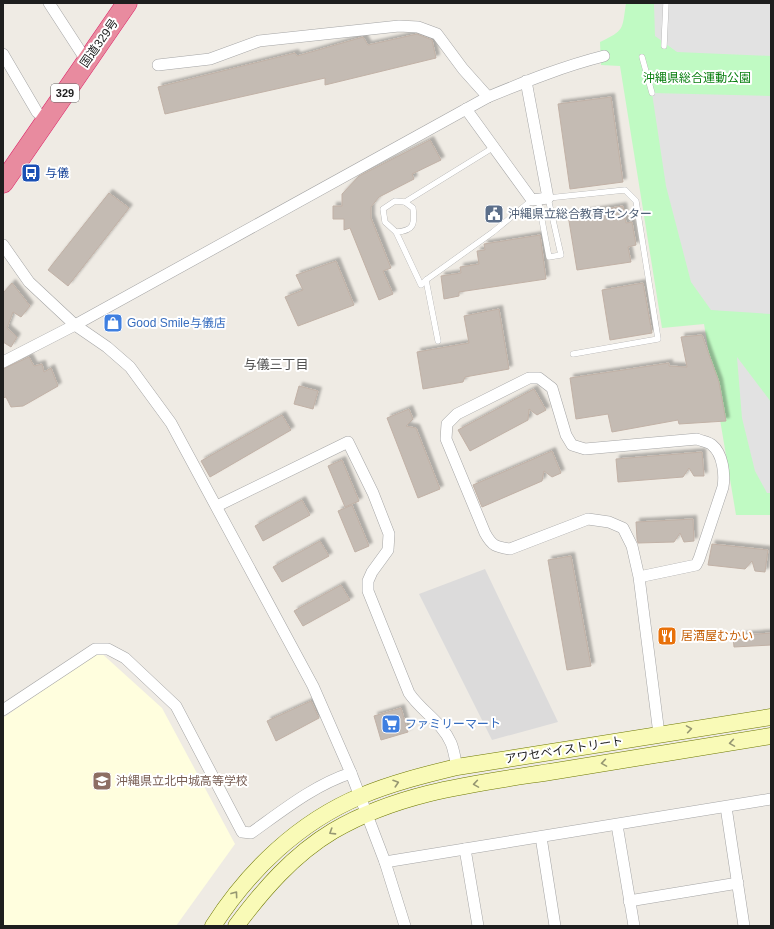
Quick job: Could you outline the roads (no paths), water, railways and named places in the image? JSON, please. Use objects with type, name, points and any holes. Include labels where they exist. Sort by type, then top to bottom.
[{"type":"highway","name":"国道329号","points":[[4,179],[127,3]]},
{"type":"main road","name":"アワセベイストリート","points":[[212,926],[240,888],[270,856],[299,831],[359,796],[418,776],[457,767],[771,717]]},
{"type":"main road","name":"アワセベイストリート","points":[[236,926],[256,899],[280,873],[331,832],[366,814],[406,799],[449,788],[771,736]]},
{"type":"street","points":[[49,3],[86,60]]},
{"type":"street","points":[[158,65],[210,59],[259,41],[399,26],[418,27],[437,34],[463,69],[488,97]]},
{"type":"street","points":[[3,54],[37,112],[46,120]]},
{"type":"street","points":[[3,362],[75,325],[488,97],[526,81],[574,64],[604,56]]},
{"type":"street","points":[[526,81],[540,199]]},
{"type":"street","points":[[466,109],[494,147],[540,199]]},
{"type":"street","points":[[3,245],[29,282],[75,325],[108,347],[130,367],[171,423],[217,506],[312,686],[350,773],[385,862],[405,926]]},
{"type":"street","points":[[639,576],[696,565],[723,487],[724,477],[719,455],[711,444],[697,439],[585,449],[572,445],[566,435],[552,388],[539,378],[529,378],[457,414],[447,424],[446,439],[485,533],[491,543],[501,548],[510,549],[588,519],[609,522],[623,528],[632,546],[639,576],[659,734]]},
{"type":"street","points":[[217,506],[348,442],[373,493],[389,534],[388,550],[372,572],[368,581],[368,592],[409,693],[415,702],[435,720],[442,729],[451,743],[457,767]]},
{"type":"street","points":[[3,710],[95,649],[108,649],[125,658],[176,706],[242,832],[251,833],[302,797],[340,776],[350,773]]},
{"type":"street","points":[[385,862],[771,799]]},
{"type":"street","points":[[726,807],[744,926]]},
{"type":"street","points":[[617,825],[634,926]]},
{"type":"street","points":[[541,837],[555,926]]},
{"type":"street","points":[[466,849],[478,926]]},
{"type":"street","points":[[629,901],[738,883]]},
{"type":"lane","points":[[664,46],[666,3]]},
{"type":"lane","points":[[642,57],[652,93]]},
{"type":"lane","points":[[405,202],[494,147]]},
{"type":"lane","points":[[396,232],[404,232],[412,227],[415,220],[413,208],[405,202],[395,201],[383,209],[384,222],[396,232],[421,285],[540,199],[625,190],[636,201],[658,339],[573,354]]},
{"type":"lane","points":[[540,199],[561,255],[549,258],[540,199]]},
{"type":"lane","points":[[426,280],[438,341]]},
{"type":"place","name":"与儀","points":[[31,173]]},
{"type":"place","name":"沖縄県立総合教育センター","points":[[494,214]]},
{"type":"place","name":"Good Smile与儀店","points":[[113,323]]},
{"type":"place","name":"居酒屋むかい","points":[[667,636]]},
{"type":"place","name":"ファミリーマート","points":[[391,724]]},
{"type":"place","name":"沖縄県立北中城高等学校","points":[[102,781]]},
{"type":"district","name":"与儀三丁目","points":[[276,364]]},
{"type":"park label","name":"沖縄県総合運動公園","points":[[697,78]]}]
